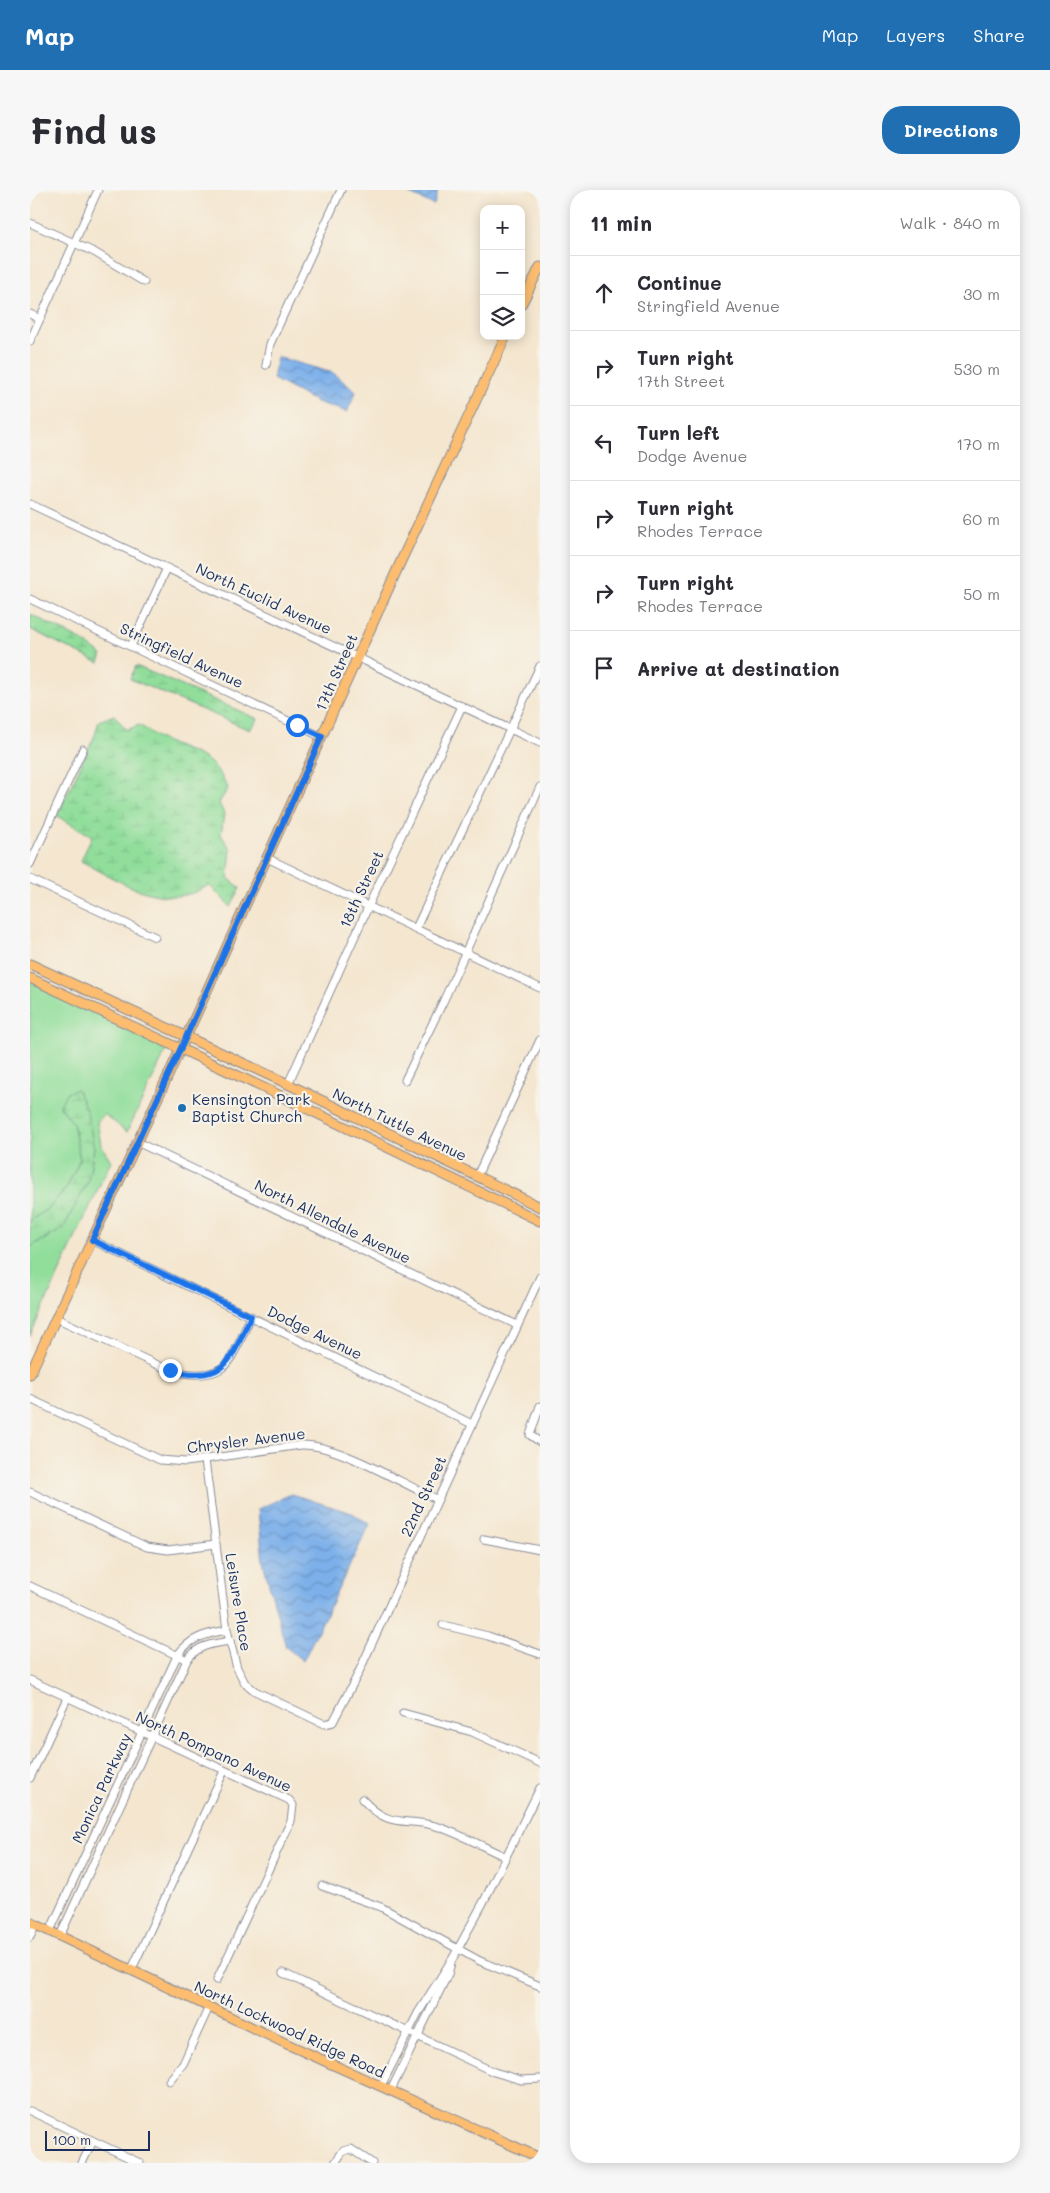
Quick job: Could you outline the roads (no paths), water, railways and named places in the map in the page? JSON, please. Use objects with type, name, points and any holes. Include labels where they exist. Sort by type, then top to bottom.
[{"type":"main road","points":[[525,297],[540,267]]},
{"type":"main road","name":"17th Street","points":[[30,1374],[504,340]]},
{"type":"main road","name":"North Tuttle Avenue","points":[[30,964],[288,1084],[540,1207]]},
{"type":"main road","name":"North Tuttle Avenue","points":[[30,978],[181,1048],[540,1221]]},
{"type":"main road","name":"North Lockwood Ridge Road","points":[[33,1924],[131,1971],[540,2158]]},
{"type":"street","points":[[30,342],[98,190]]},
{"type":"street","points":[[266,365],[270,344],[340,190]]},
{"type":"street","points":[[30,223],[94,252],[144,282]]},
{"type":"street","points":[[30,314],[40,319]]},
{"type":"street","name":"North Euclid Avenue","points":[[30,504],[540,743]]},
{"type":"street","points":[[131,646],[166,568]]},
{"type":"street","name":"Stringfield Avenue","points":[[30,599],[322,736]]},
{"type":"street","points":[[416,928],[540,666]]},
{"type":"street","name":"18th Street","points":[[288,1084],[368,906],[462,706]]},
{"type":"street","points":[[30,864],[83,749]]},
{"type":"street","points":[[405,1080],[540,788]]},
{"type":"street","points":[[267,858],[540,988]]},
{"type":"street","points":[[30,879],[155,937]]},
{"type":"street","points":[[477,1176],[540,1040]]},
{"type":"street","name":"North Allendale Avenue","points":[[137,1142],[518,1325]]},
{"type":"street","name":"Dodge Avenue","points":[[92,1240],[472,1424]]},
{"type":"street","name":"22nd Street","points":[[329,1724],[336,1720],[540,1277]]},
{"type":"street","points":[[56,1318],[162,1367],[177,1372],[193,1374],[214,1372],[226,1364],[251,1316]]},
{"type":"street","name":"Chrysler Avenue","points":[[30,1399],[160,1460],[179,1463],[301,1445],[320,1446],[437,1499]]},
{"type":"street","points":[[540,1406],[530,1436],[540,1442]]},
{"type":"street","name":"Leisure Place","points":[[205,1460],[227,1630],[236,1668],[251,1688],[324,1724],[329,1724]]},
{"type":"street","points":[[30,1492],[147,1547],[168,1550],[216,1544]]},
{"type":"street","points":[[484,1539],[540,1550]]},
{"type":"street","points":[[30,1586],[187,1660]]},
{"type":"street","points":[[443,1625],[488,1636],[540,1654]]},
{"type":"street","name":"Monica Parkway","points":[[50,1931],[177,1656],[182,1648],[201,1635],[227,1630]]},
{"type":"street","name":"Monica Parkway","points":[[60,1936],[187,1660],[193,1652],[203,1645],[230,1641]]},
{"type":"street","name":"North Pompano Avenue","points":[[30,1680],[289,1800],[293,1805],[294,1812],[217,1980]]},
{"type":"street","points":[[31,1775],[67,1698]]},
{"type":"street","points":[[403,1713],[472,1732],[540,1763]]},
{"type":"street","points":[[131,1971],[224,1771]]},
{"type":"street","points":[[381,2086],[408,2031],[453,1958],[540,1788]]},
{"type":"street","points":[[362,1799],[372,1810],[385,1818],[440,1828],[506,1857]]},
{"type":"street","points":[[322,1886],[381,1907],[457,1950],[498,1970],[540,1986]]},
{"type":"street","points":[[30,1937],[33,1924]]},
{"type":"street","points":[[391,2090],[448,1974],[453,1958]]},
{"type":"street","points":[[283,1974],[507,2077],[520,2080],[540,2079]]},
{"type":"street","points":[[169,2081],[183,2064],[209,2007]]},
{"type":"street","points":[[30,2111],[140,2163]]},
{"type":"street","points":[[82,2163],[93,2141]]},
{"type":"street","points":[[335,2163],[343,2151],[351,2149],[372,2163]]},
{"type":"water","points":[[401,190],[438,190],[434,205]]},
{"type":"water","points":[[277,357],[333,373],[356,392],[347,412],[317,402],[273,379]]},
{"type":"water","points":[[291,1494],[352,1513],[370,1524],[303,1661],[286,1647],[263,1562],[258,1509]]},
{"type":"place","name":"Kensington Park Baptist Church","points":[[182,1108]]}]
